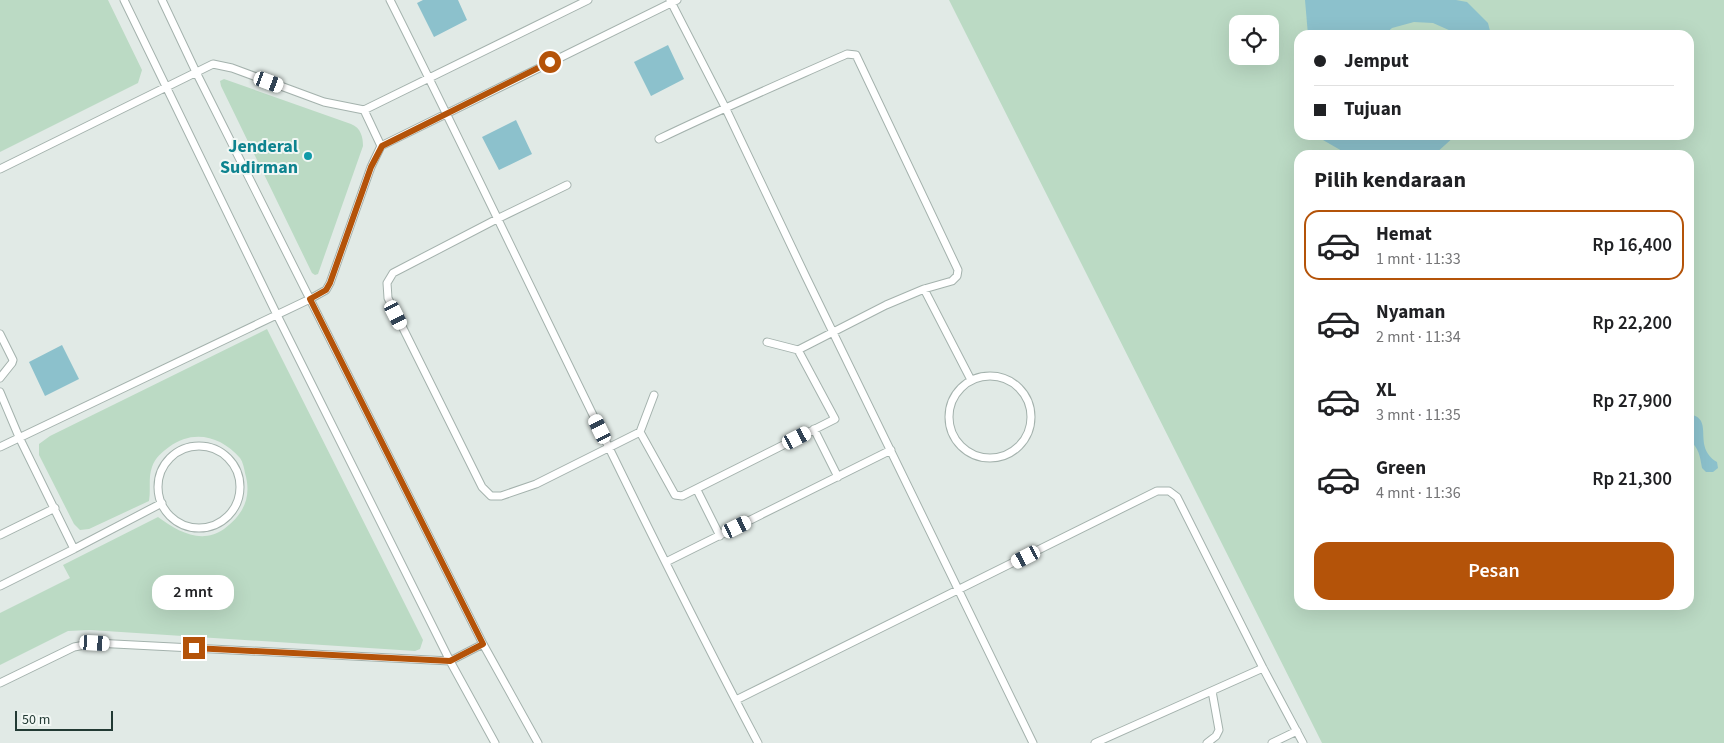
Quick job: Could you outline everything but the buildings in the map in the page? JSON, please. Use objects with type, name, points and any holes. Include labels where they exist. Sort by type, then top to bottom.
[{"type":"lane","points":[[124,0],[277,314],[450,661],[495,743]]},
{"type":"lane","points":[[162,0],[196,72],[483,644],[538,743]]},
{"type":"lane","points":[[390,0],[608,447],[758,743]]},
{"type":"lane","points":[[0,169],[213,64],[221,65],[324,102],[364,110],[588,0]]},
{"type":"lane","points":[[0,447],[326,290],[371,167],[382,146],[673,1],[1034,743]]},
{"type":"lane","points":[[659,139],[725,107],[847,54],[856,55],[958,270],[957,276],[952,281],[924,289],[886,305],[798,350],[767,342]]},
{"type":"lane","points":[[364,110],[382,146]]},
{"type":"lane","points":[[567,184],[394,273],[387,283],[388,298],[482,487],[491,496],[501,496],[536,484],[640,432],[654,395]]},
{"type":"lane","points":[[924,289],[971,380]]},
{"type":"lane","points":[[0,334],[13,360],[0,378]]},
{"type":"lane","points":[[640,432],[675,495],[682,496],[834,420],[836,417],[798,350]]},
{"type":"lane","points":[[985,376],[1001,377],[1014,384],[1025,395],[1030,409],[1031,424],[1026,438],[1016,450],[1002,457],[987,458],[973,454],[960,446],[952,433],[949,418],[952,403],[959,390],[971,380],[985,376]]},
{"type":"lane","points":[[0,392],[19,437],[74,549]]},
{"type":"lane","points":[[814,430],[838,477]]},
{"type":"lane","points":[[199,446],[212,448],[224,454],[233,464],[239,477],[240,490],[237,503],[229,515],[219,523],[206,528],[180,523],[169,515],[162,503],[158,490],[165,464],[174,454],[186,448],[199,446]]},
{"type":"lane","points":[[666,562],[891,450]]},
{"type":"lane","points":[[697,490],[720,536]]},
{"type":"lane","points":[[736,700],[1158,491],[1169,491],[1177,497],[1303,743]]},
{"type":"lane","points":[[0,586],[162,503]]},
{"type":"lane","points":[[0,535],[55,508]]},
{"type":"lane","points":[[0,683],[74,647],[95,643],[450,661],[483,644]]},
{"type":"lane","points":[[1096,743],[1263,668]]},
{"type":"lane","points":[[1206,743],[1216,736],[1219,730],[1212,691]]},
{"type":"lane","points":[[1272,743],[1297,731]]},
{"type":"green space","points":[[0,0],[108,0],[142,70],[138,83],[0,152]]},
{"type":"green space","points":[[949,0],[1724,0],[1724,743],[1322,743]]},
{"type":"green space","points":[[224,79],[351,124],[361,133],[363,146],[318,274],[312,273],[221,86],[220,81]]},
{"type":"green space","points":[[267,329],[423,640],[420,649],[415,651],[90,630],[68,631],[0,665],[0,613],[70,578],[63,565],[158,517],[173,527],[190,534],[207,536],[215,534],[224,529],[237,517],[247,497],[247,482],[243,465],[240,458],[232,450],[216,440],[197,437],[188,438],[178,441],[169,447],[155,461],[150,475],[149,501],[89,529],[80,530],[74,524],[39,455],[39,444],[50,436]]},
{"type":"water","points":[[423,0],[458,0],[467,20],[434,37],[417,3]]},
{"type":"water","points":[[1305,0],[1456,0],[1467,2],[1488,23],[1490,30],[1449,30],[1433,23],[1414,22],[1390,30],[1308,30]]},
{"type":"water","points":[[668,45],[684,79],[651,96],[634,62]]},
{"type":"water","points":[[516,120],[532,154],[499,170],[482,137]]},
{"type":"water","points":[[1323,140],[1450,140],[1440,150],[1340,150]]},
{"type":"water","points":[[62,345],[79,379],[45,396],[29,362]]},
{"type":"water","points":[[1694,416],[1701,421],[1705,448],[1709,456],[1717,462],[1718,468],[1713,472],[1706,472],[1702,468],[1697,449],[1694,445]]},
{"type":"place","name":"Jenderal Sudirman","points":[[308,156]]},
{"type":"route","points":[[194,648],[450,661],[483,644],[310,299],[326,290],[330,283],[371,167],[382,146],[550,62]]}]
